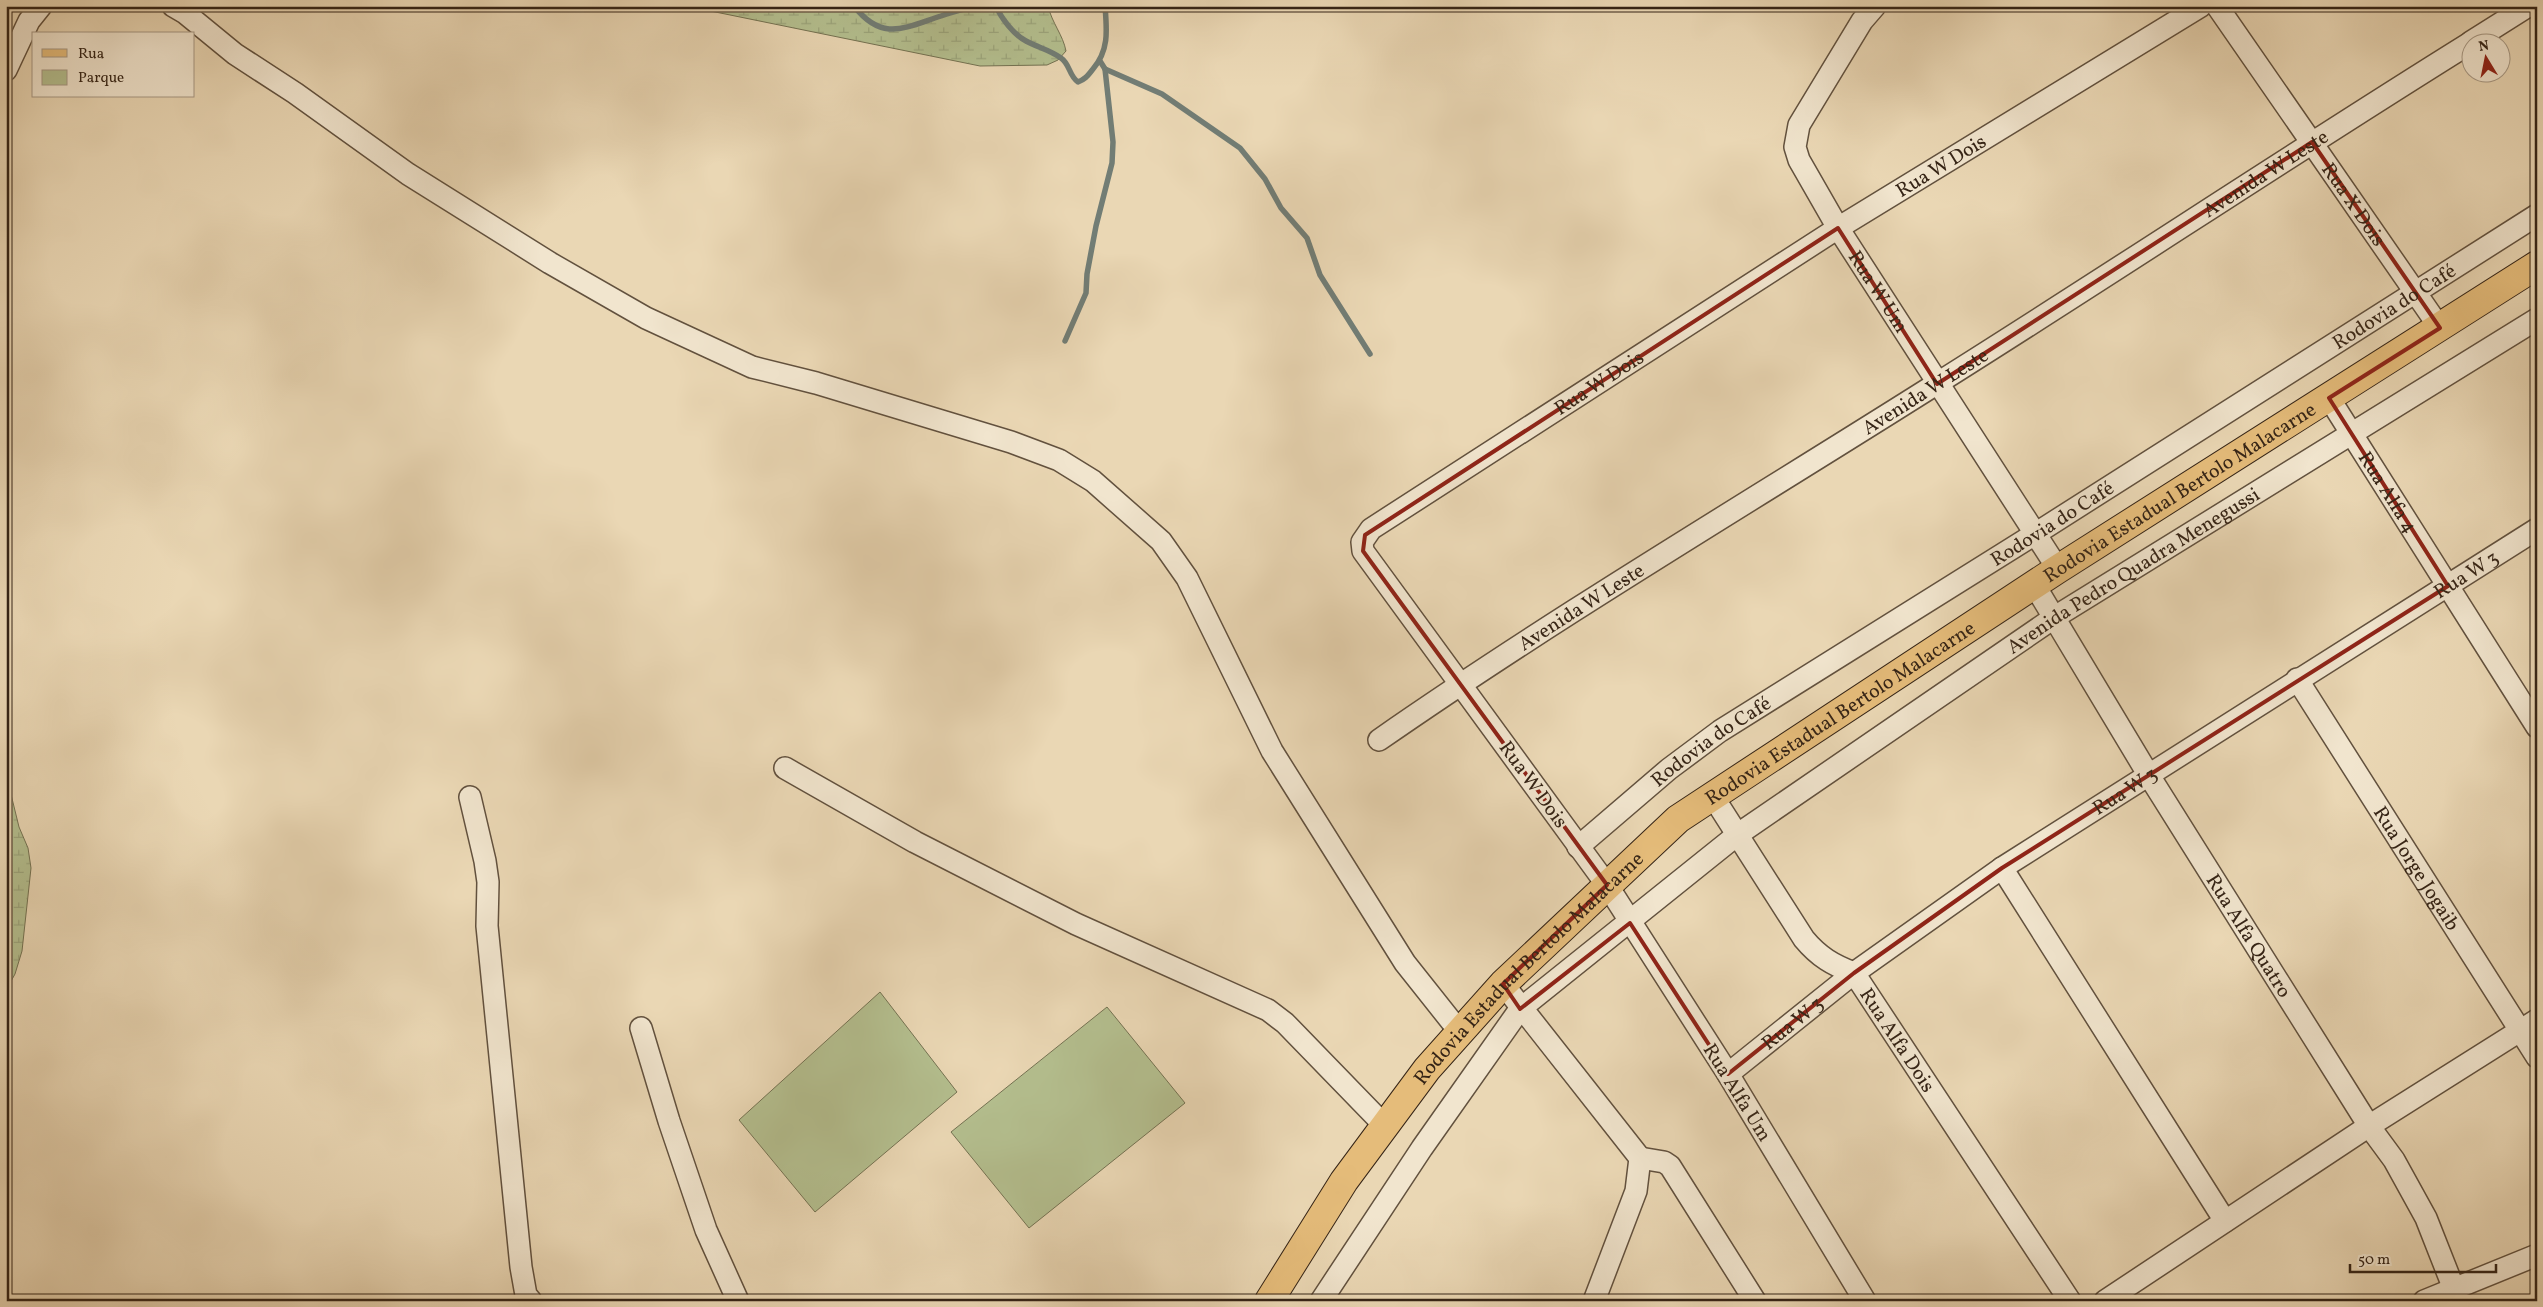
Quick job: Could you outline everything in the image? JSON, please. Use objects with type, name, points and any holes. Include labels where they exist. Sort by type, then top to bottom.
[{"type":"main road","name":"Rodovia Estadual Bertolo Malacarne","points":[[1269,1301],[1344,1181],[1427,1069],[1503,984],[1678,819],[1712,795],[2036,586],[2058,569],[2537,265]]},
{"type":"street","points":[[6,70],[29,21],[42,6]]},
{"type":"street","points":[[173,6],[185,13],[235,54],[295,93],[408,174],[550,263],[646,318],[752,366],[816,383],[1011,442],[1059,460],[1094,481],[1160,541],[1187,578],[1272,751],[1405,963],[1460,1031]]},
{"type":"street","name":"Rua W Um","points":[[1875,6],[1862,21],[1799,124],[1795,147],[1799,160],[1838,228],[2058,569]]},
{"type":"street","name":"Rua W Dois","points":[[1607,885],[1363,551],[1362,542],[1364,535],[1838,228],[2201,6]]},
{"type":"street","name":"Rua X Dois","points":[[2217,6],[2440,328]]},
{"type":"street","name":"Avenida W Leste","points":[[2487,32],[2528,6]]},
{"type":"street","name":"Avenida W Leste","points":[[1379,740],[1461,683],[1937,384],[2460,49]]},
{"type":"street","name":"Rodovia do Café","points":[[1578,847],[1669,769],[1720,731],[2537,216]]},
{"type":"street","name":"Avenida Pedro Quadra Menegussi","points":[[1321,1301],[1422,1148],[1520,1009],[1630,923],[1737,835],[2055,616],[2352,435],[2537,319]]},
{"type":"street","name":"Rua Alfa 4","points":[[2328,398],[2537,728]]},
{"type":"street","name":"Rua W 3","points":[[1728,1074],[1854,973],[2002,868],[2537,529]]},
{"type":"street","name":"Rua Alfa Quatro","points":[[2036,586],[2148,774],[2369,1126],[2394,1160],[2426,1218],[2454,1289]]},
{"type":"street","name":"Rua Jorge Jogaib","points":[[2298,679],[2529,1025],[2537,1058]]},
{"type":"street","points":[[785,768],[915,842],[1076,924],[1268,1010],[1284,1023],[1385,1126]]},
{"type":"street","name":"Rua Alfa Dois","points":[[1712,795],[1804,939],[1817,954],[1831,964],[1854,973],[2070,1301]]},
{"type":"street","points":[[470,797],[488,882],[487,926],[517,1228],[526,1295],[531,1301]]},
{"type":"street","points":[[2002,868],[2225,1221]]},
{"type":"street","name":"Rua Alfa Um","points":[[1607,885],[1728,1074],[1866,1301]]},
{"type":"street","points":[[1503,984],[1520,1009],[1640,1158],[1664,1162],[1670,1166],[1755,1301]]},
{"type":"street","points":[[2105,1301],[2369,1126],[2529,1025]]},
{"type":"street","points":[[640,1028],[668,1121],[706,1230],[738,1301]]},
{"type":"street","points":[[1594,1301],[1636,1191],[1640,1158]]},
{"type":"street","points":[[2424,1301],[2537,1255]]},
{"type":"highlighted area","points":[[2312,142],[2440,328],[2329,398],[2448,586],[2002,868],[1854,973],[1728,1074],[1630,923],[1520,1009],[1503,984],[1607,885],[1363,551],[1365,535],[1838,228],[1937,384]]},
{"type":"green space","points":[[686,6],[1048,6],[1066,51],[1058,60],[1047,65],[980,66]]},
{"type":"green space","points":[[6,774],[19,827],[28,848],[31,868],[22,951],[15,974],[6,990]]},
{"type":"green space","points":[[880,992],[957,1092],[815,1212],[739,1120]]},
{"type":"green space","points":[[1107,1007],[1185,1103],[1029,1228],[951,1132]]},
{"type":"waterway","points":[[854,6],[874,24],[894,29],[916,25],[975,6]]},
{"type":"waterway","points":[[996,6],[1001,16],[1017,35],[1061,58],[1078,82],[1088,75],[1102,55],[1106,40],[1105,6]]},
{"type":"waterway","points":[[1065,341],[1086,293],[1087,274],[1096,226],[1112,163],[1113,142],[1105,69],[1100,61]]},
{"type":"waterway","points":[[1105,69],[1162,94],[1240,148],[1265,179],[1281,208],[1307,238],[1320,275],[1370,354]]}]
